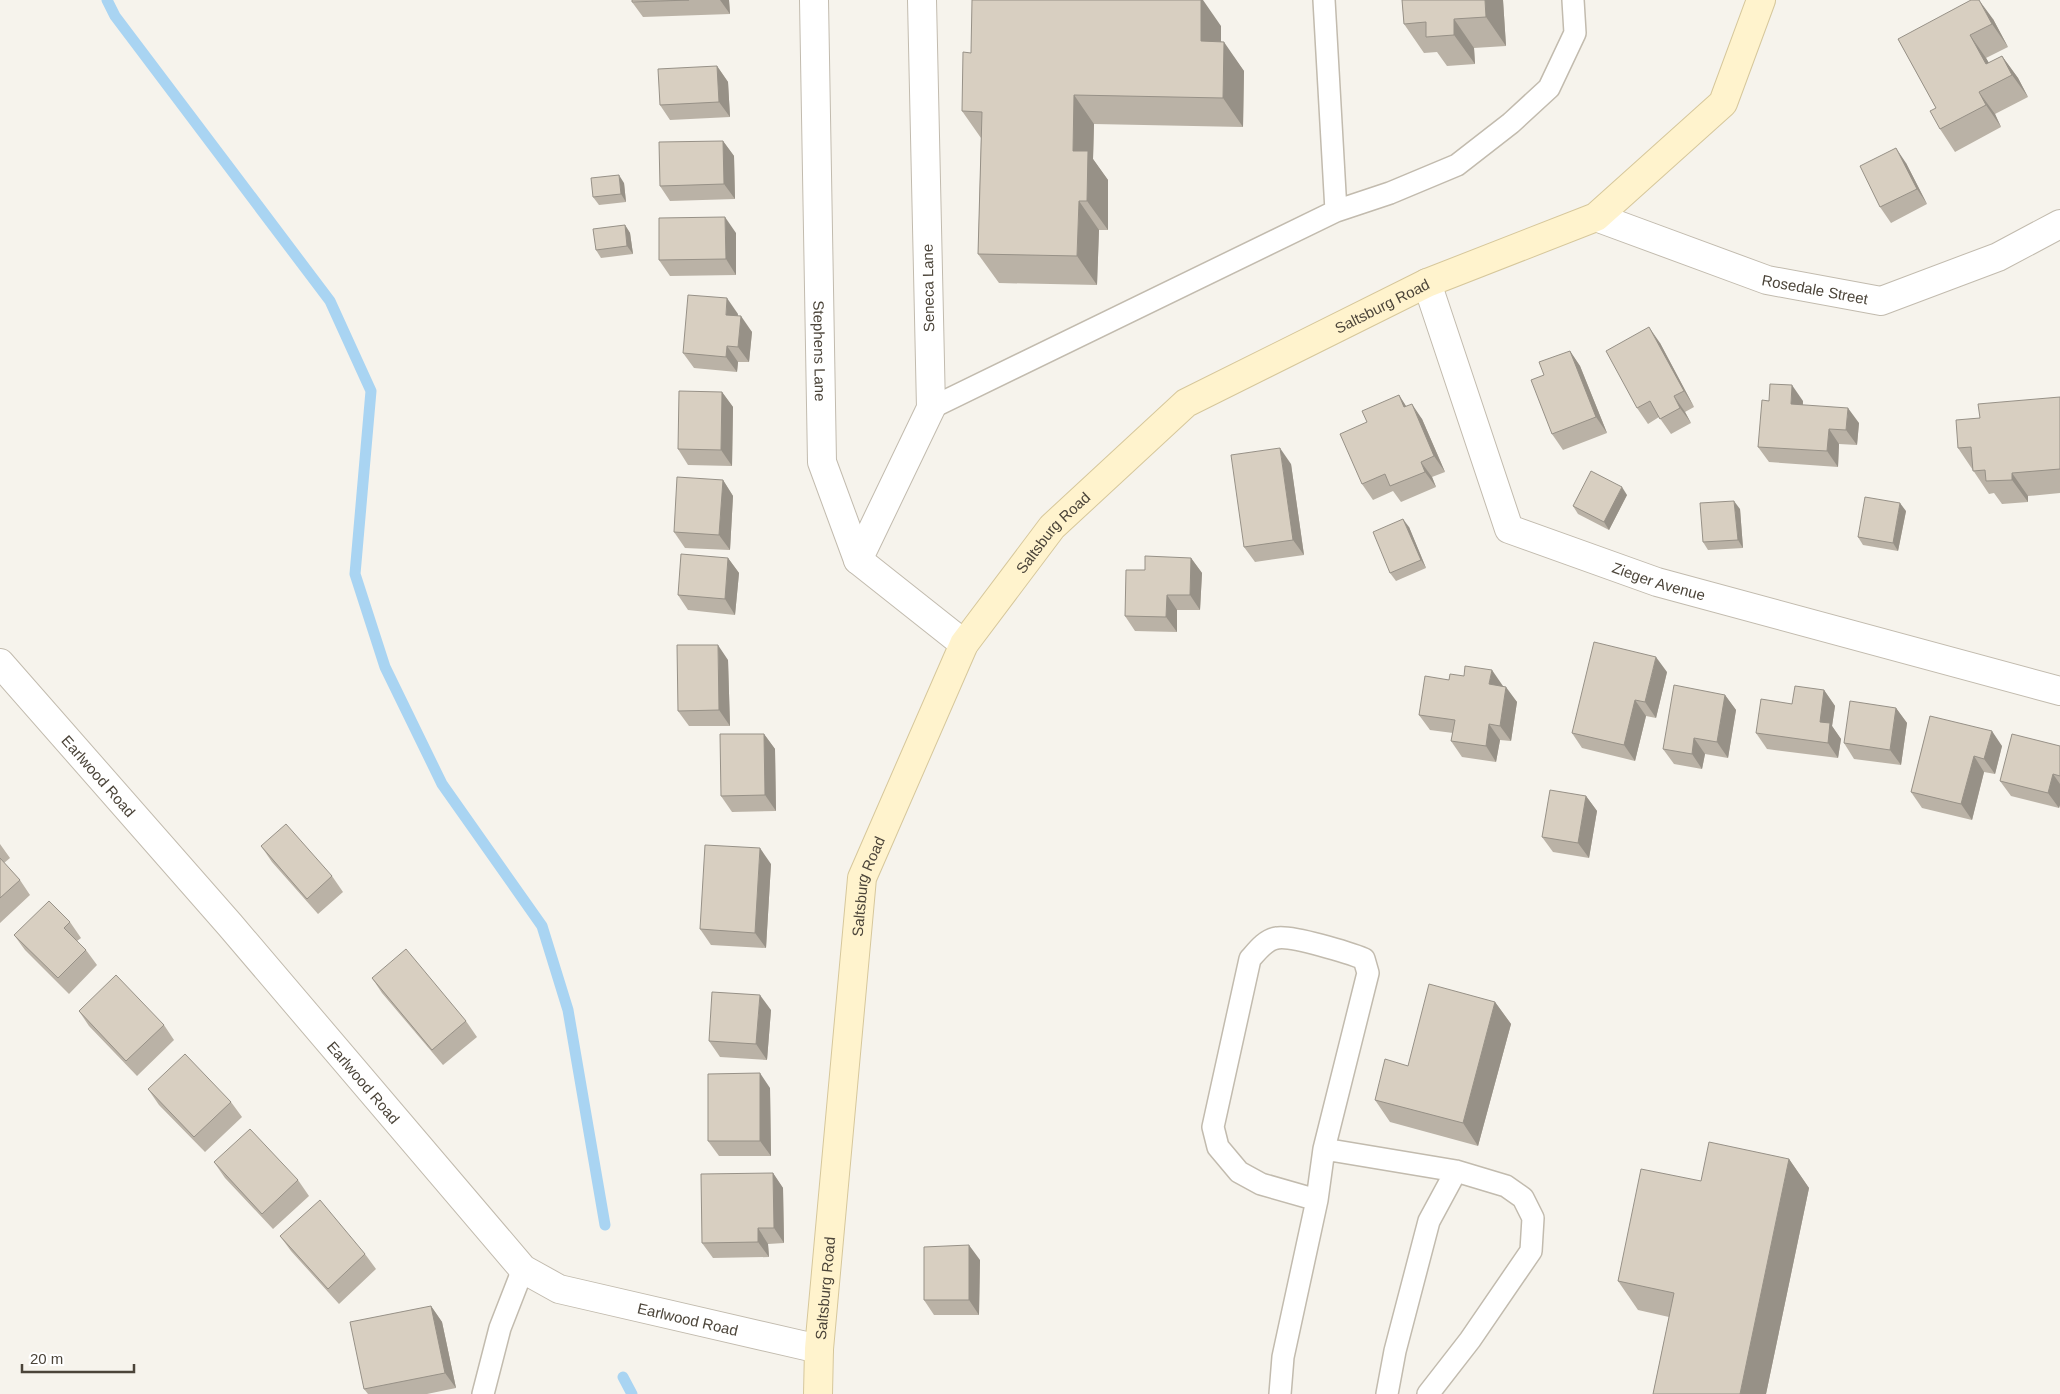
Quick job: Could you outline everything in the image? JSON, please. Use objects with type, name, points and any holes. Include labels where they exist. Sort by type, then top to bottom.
[{"type":"main road","name":"Saltsburg Road","points":[[818,1394],[819,1349],[862,878],[964,644],[1052,527],[1186,404],[1428,284],[1596,217],[1723,102],[1761,0]]},
{"type":"street","name":"Stephens Lane","points":[[814,0],[822,462],[858,560]]},
{"type":"street","name":"Seneca Lane","points":[[858,560],[931,408],[922,0]]},
{"type":"street","name":"Rosedale Street","points":[[1596,217],[1767,280],[1881,301],[1998,257],[2060,224]]},
{"type":"street","name":"Zieger Avenue","points":[[1428,284],[1509,529],[1657,582],[2060,690]]},
{"type":"street","points":[[858,560],[964,644]]},
{"type":"street","name":"Earlwood Road","points":[[0,663],[230,925],[523,1269],[559,1289],[819,1349]]},
{"type":"lane","points":[[1324,0],[1336,211]]},
{"type":"lane","points":[[931,408],[1336,211],[1390,194],[1457,165],[1512,123],[1549,88],[1575,33],[1573,0]]},
{"type":"lane","points":[[1280,1394],[1283,1357],[1317,1200],[1324,1149],[1368,973],[1364,959],[1347,951],[1278,937],[1267,942],[1250,959],[1213,1127],[1218,1146],[1239,1172],[1261,1184],[1317,1200]]},
{"type":"lane","points":[[1324,1149],[1456,1171],[1506,1186],[1523,1198],[1533,1218],[1531,1251],[1470,1340],[1428,1394]]},
{"type":"lane","points":[[1387,1394],[1395,1351],[1429,1221],[1456,1171]]},
{"type":"lane","points":[[483,1394],[500,1328],[523,1269]]},
{"type":"building","points":[[632,0],[689,0],[632,2]]},
{"type":"building","points":[[972,0],[1201,0],[1201,41],[1224,42],[1223,98],[1074,95],[1073,151],[1088,151],[1087,201],[1079,201],[1077,256],[978,254],[982,112],[962,111],[963,52],[971,53]]},
{"type":"building","points":[[1402,0],[1485,0],[1486,17],[1454,19],[1454,35],[1426,37],[1426,22],[1404,24]]},
{"type":"building","points":[[1971,0],[1979,0],[1992,24],[1970,35],[1986,64],[2002,56],[2012,75],[1979,92],[1986,105],[1940,129],[1930,111],[1936,108],[1898,39]]},
{"type":"building","points":[[717,66],[719,102],[660,105],[658,69]]},
{"type":"building","points":[[723,141],[724,184],[660,186],[659,142]]},
{"type":"building","points":[[1896,148],[1917,189],[1880,207],[1860,166]]},
{"type":"building","points":[[619,175],[621,194],[593,197],[591,178]]},
{"type":"building","points":[[725,217],[726,259],[659,260],[659,218]]},
{"type":"building","points":[[625,225],[627,246],[596,250],[593,229]]},
{"type":"building","points":[[688,295],[727,298],[726,315],[741,316],[738,347],[727,346],[726,357],[683,353]]},
{"type":"building","points":[[1649,327],[1684,391],[1674,396],[1680,408],[1660,419],[1650,401],[1637,408],[1606,351]]},
{"type":"building","points":[[1570,351],[1596,417],[1552,434],[1531,380],[1544,375],[1539,362]]},
{"type":"building","points":[[1770,384],[1792,385],[1791,404],[1848,408],[1846,430],[1829,429],[1827,451],[1758,447],[1762,400],[1769,401]]},
{"type":"building","points":[[679,391],[722,392],[721,450],[678,449]]},
{"type":"building","points":[[1399,395],[1404,407],[1412,404],[1434,456],[1421,462],[1425,472],[1390,486],[1385,474],[1362,484],[1340,434],[1367,422],[1362,411]]},
{"type":"building","points":[[2060,397],[2060,469],[2012,473],[2012,480],[1986,481],[1985,470],[1973,471],[1971,447],[1958,448],[1956,420],[1980,418],[1978,404]]},
{"type":"building","points":[[1280,448],[1293,540],[1244,547],[1231,455]]},
{"type":"building","points":[[1591,471],[1622,487],[1604,522],[1573,506]]},
{"type":"building","points":[[677,477],[723,480],[719,535],[674,532]]},
{"type":"building","points":[[1865,497],[1900,503],[1893,543],[1858,537]]},
{"type":"building","points":[[1734,501],[1738,540],[1703,542],[1700,503]]},
{"type":"building","points":[[1403,519],[1421,560],[1390,573],[1373,532]]},
{"type":"building","points":[[681,554],[728,558],[725,599],[678,595]]},
{"type":"building","points":[[1145,556],[1191,558],[1190,595],[1167,595],[1166,617],[1125,616],[1126,570],[1145,570]]},
{"type":"building","points":[[1594,642],[1656,657],[1645,702],[1635,700],[1624,745],[1572,733]]},
{"type":"building","points":[[677,645],[718,645],[719,710],[678,711]]},
{"type":"building","points":[[1465,666],[1492,670],[1489,684],[1506,687],[1500,726],[1489,724],[1486,746],[1451,741],[1455,720],[1419,715],[1425,676],[1449,680],[1450,674],[1464,676]]},
{"type":"building","points":[[1674,685],[1725,695],[1717,742],[1694,738],[1692,754],[1663,749]]},
{"type":"building","points":[[1795,686],[1824,690],[1820,722],[1830,723],[1828,743],[1756,733],[1761,699],[1792,704]]},
{"type":"building","points":[[1850,701],[1896,708],[1890,750],[1844,743]]},
{"type":"building","points":[[1930,716],[1992,731],[1984,759],[1974,756],[1961,804],[1911,792]]},
{"type":"building","points":[[720,734],[764,734],[765,795],[721,796]]},
{"type":"building","points":[[2012,734],[2060,746],[2060,776],[2053,774],[2048,793],[2000,781]]},
{"type":"building","points":[[1550,790],[1586,796],[1578,843],[1542,837]]},
{"type":"building","points":[[286,824],[332,876],[307,899],[261,846]]},
{"type":"building","points":[[705,845],[760,848],[755,933],[700,929]]},
{"type":"building","points":[[0,858],[20,880],[0,898]]},
{"type":"building","points":[[49,901],[70,922],[64,928],[86,950],[58,978],[14,935]]},
{"type":"building","points":[[406,949],[466,1021],[432,1050],[372,978]]},
{"type":"building","points":[[116,975],[164,1025],[126,1061],[79,1011]]},
{"type":"building","points":[[1429,984],[1495,1002],[1463,1123],[1375,1100],[1385,1059],[1408,1066]]},
{"type":"building","points":[[712,992],[760,995],[756,1044],[709,1041]]},
{"type":"building","points":[[185,1054],[231,1102],[194,1137],[148,1089]]},
{"type":"building","points":[[760,1073],[760,1141],[708,1141],[708,1074]]},
{"type":"building","points":[[250,1129],[298,1180],[262,1214],[214,1162]]},
{"type":"building","points":[[1709,1142],[1789,1159],[1740,1394],[1653,1394],[1674,1293],[1618,1281],[1641,1169],[1701,1181]]},
{"type":"building","points":[[773,1173],[774,1228],[758,1228],[758,1242],[702,1243],[701,1174]]},
{"type":"building","points":[[320,1200],[365,1254],[328,1289],[280,1236]]},
{"type":"building","points":[[969,1245],[969,1300],[924,1300],[924,1247]]},
{"type":"building","points":[[431,1306],[445,1373],[364,1389],[350,1322]]},
{"type":"waterway","points":[[107,0],[115,16],[330,301],[371,391],[355,574],[385,667],[442,784],[542,926],[568,1010],[605,1225]]},
{"type":"waterway","points":[[623,1377],[632,1394]]}]
